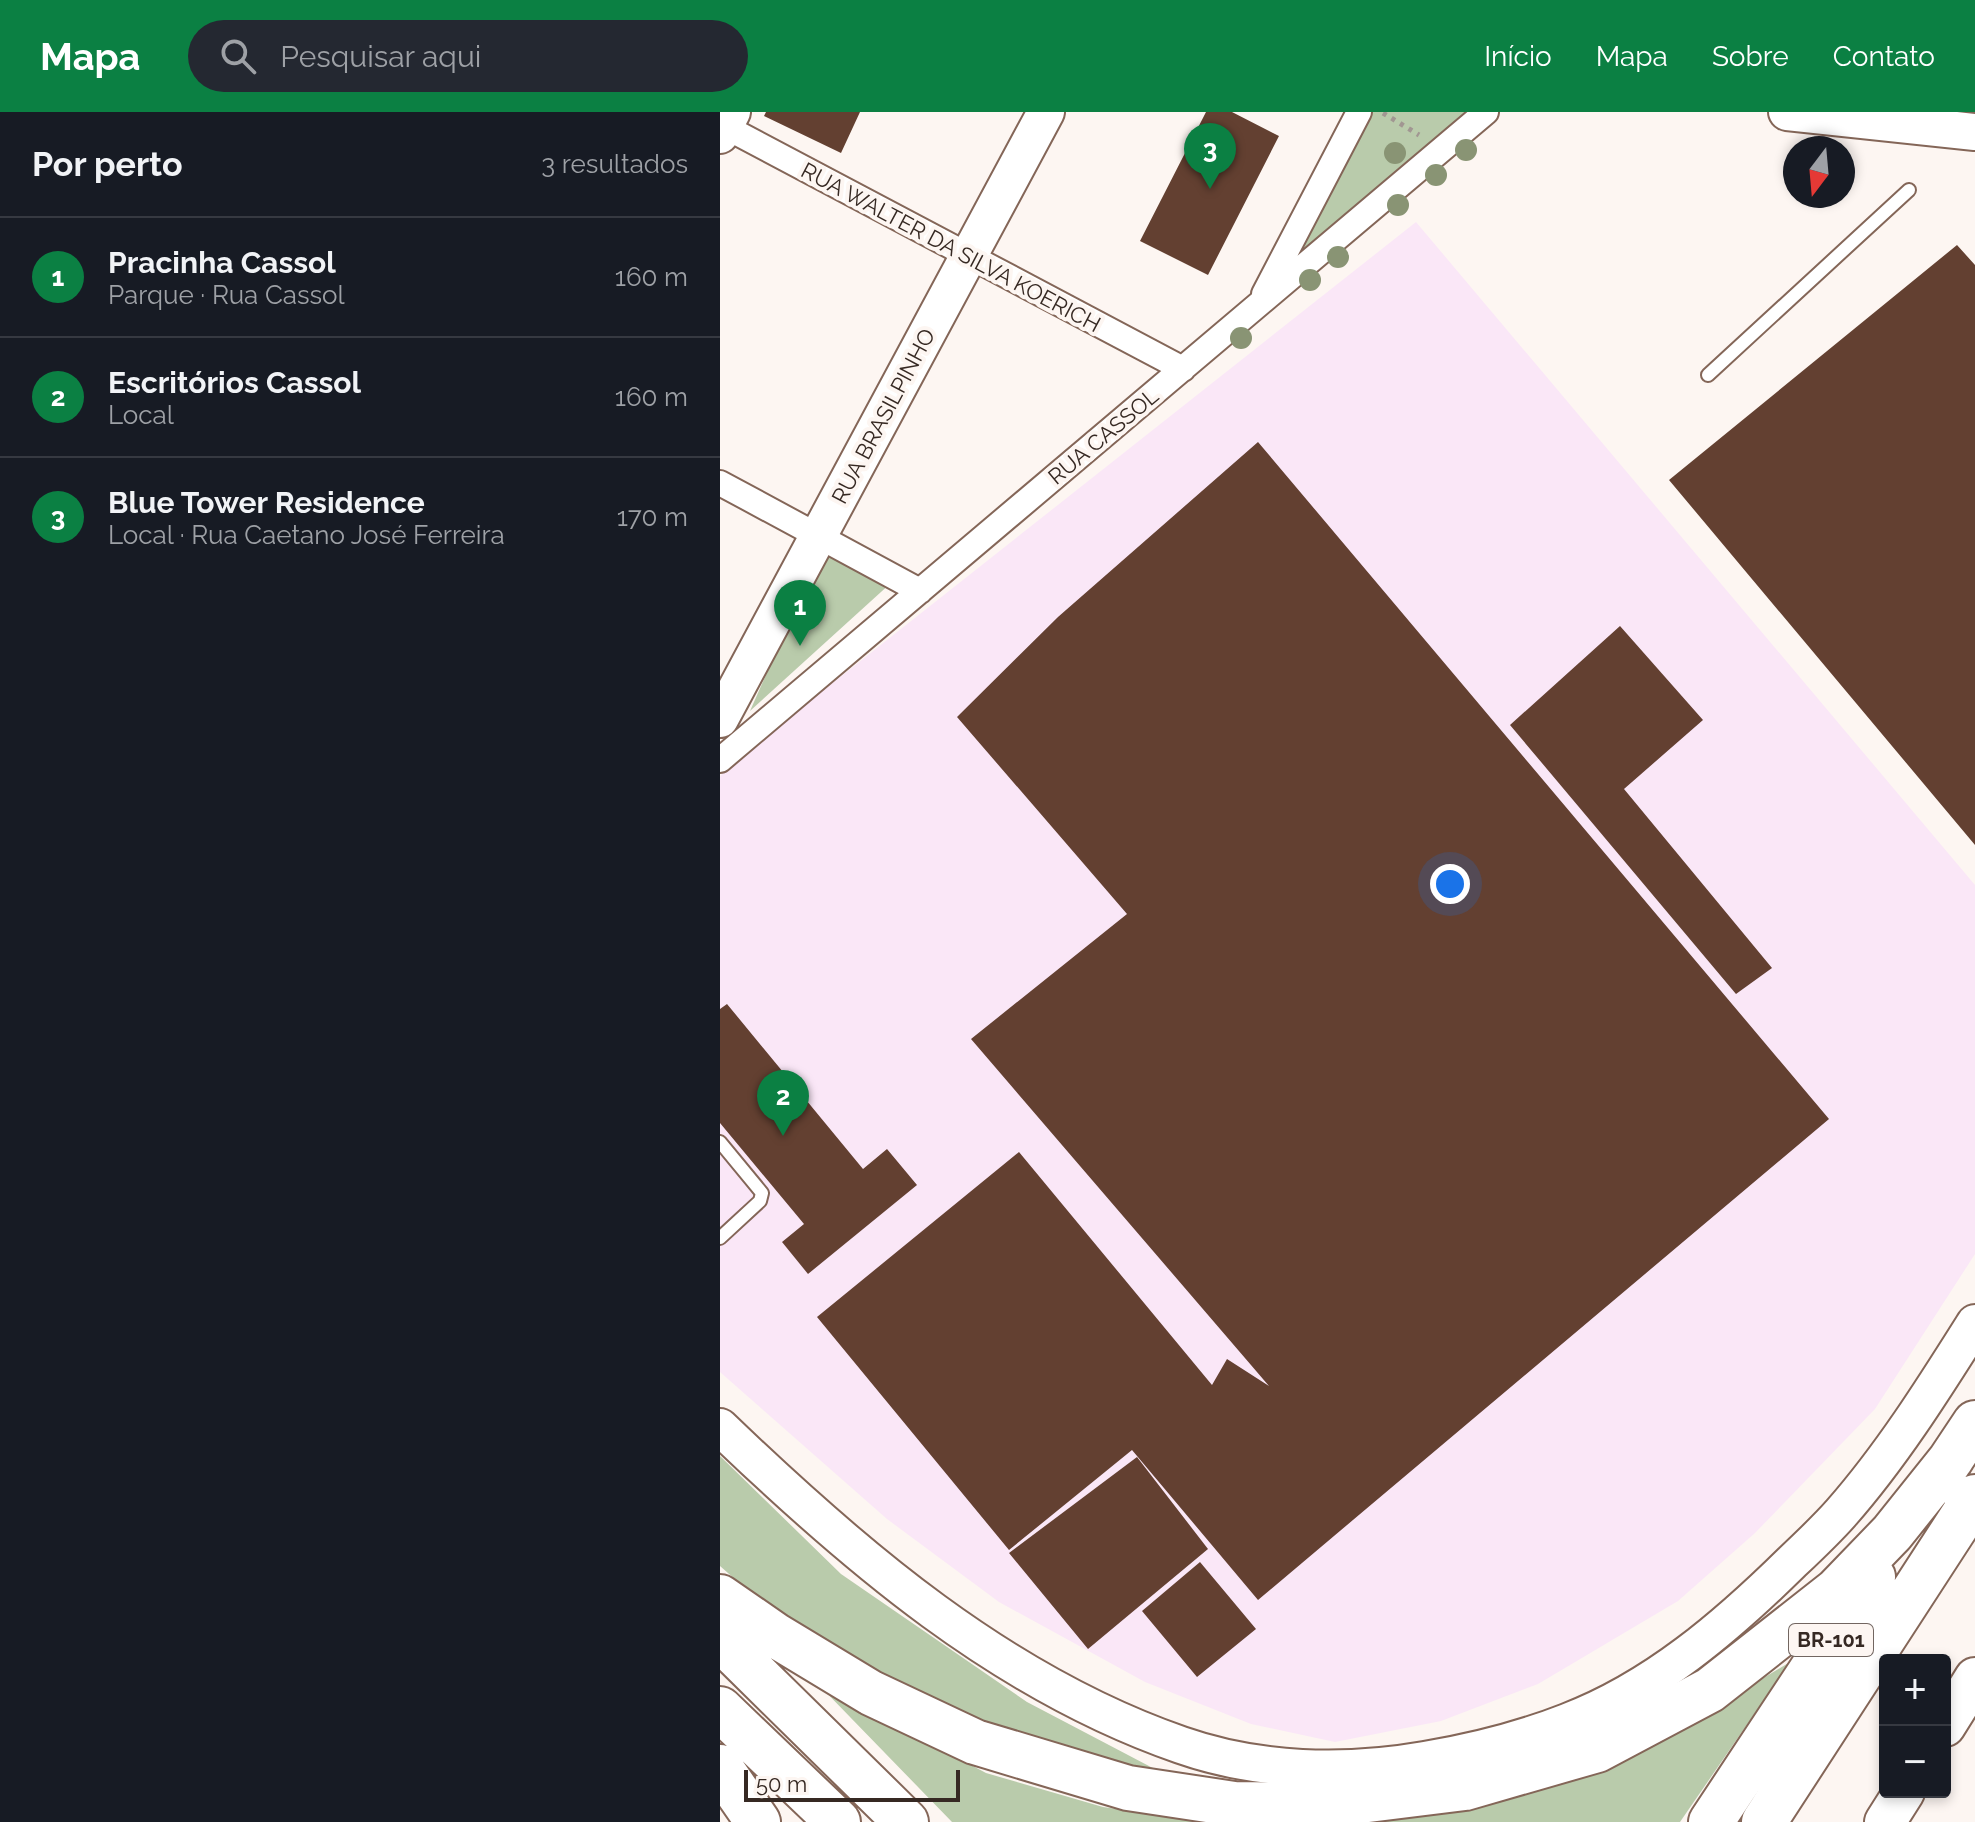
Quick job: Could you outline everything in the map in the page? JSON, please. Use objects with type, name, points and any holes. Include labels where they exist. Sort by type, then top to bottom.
[{"type":"highway","points":[[720,1597],[775,1635],[871,1693],[975,1742],[1128,1788],[1234,1804],[1327,1805],[1465,1788],[1597,1750],[1710,1690],[1837,1590],[1892,1533],[1964,1441]]},
{"type":"highway","name":"BR-101","points":[[1711,1822],[1964,1441]]},
{"type":"highway","name":"BR-101","points":[[1769,1814],[1975,1497]]},
{"type":"highway","points":[[720,1639],[906,1822]]},
{"type":"highway","points":[[720,1709],[838,1822]]},
{"type":"highway","points":[[720,1767],[758,1822]]},
{"type":"main road","name":"RUA BRASILPINHO","points":[[720,719],[1046,112]]},
{"type":"main road","points":[[1787,112],[1975,132]]},
{"type":"main road","points":[[720,1427],[823,1524],[881,1572],[1009,1661],[1071,1697],[1128,1725],[1184,1746],[1232,1758],[1280,1767],[1339,1769],[1391,1766],[1507,1742],[1570,1721],[1638,1687],[1682,1658],[1746,1607],[1841,1513],[1902,1434],[1975,1323]]},
{"type":"main road","points":[[1951,1716],[1975,1678]]},
{"type":"main road","points":[[1128,1725],[1234,1804]]},
{"type":"main road","points":[[1885,1822],[1900,1798]]},
{"type":"street","points":[[1259,305],[1359,112]]},
{"type":"street","name":"RUA CASSOL","points":[[720,760],[1486,112]]},
{"type":"street","name":"RUA WALTER DA SILVA KOERICH","points":[[724,124],[1183,369]]},
{"type":"street","points":[[720,483],[920,591]]},
{"type":"lane","points":[[1708,375],[1909,190]]},
{"type":"lane","points":[[720,1142],[762,1193],[760,1201],[720,1238]]},
{"type":"path","points":[[1382,112],[1442,149]]},
{"type":"shaded area","points":[[1416,222],[1975,885],[1975,1254],[1875,1409],[1755,1533],[1678,1601],[1538,1684],[1441,1721],[1335,1742],[1251,1724],[1145,1682],[999,1602],[887,1519],[720,1372],[720,777],[725,768]]},
{"type":"green space","points":[[1371,112],[1472,112],[1288,270]]},
{"type":"green space","points":[[823,546],[892,582],[750,711]]},
{"type":"green space","points":[[720,1456],[841,1574],[1027,1702],[1168,1776],[1030,1748],[937,1712],[778,1617],[720,1566]]},
{"type":"green space","points":[[1790,1662],[1680,1822],[1339,1822],[1494,1803],[1660,1740]]},
{"type":"green space","points":[[817,1683],[986,1773],[1103,1807],[1207,1822],[952,1822]]},
{"type":"building","points":[[766,112],[860,112],[841,153],[764,116]]},
{"type":"building","points":[[1206,112],[1232,112],[1279,136],[1208,275],[1140,241]]},
{"type":"building","points":[[1957,245],[1975,265],[1975,845],[1669,480]]},
{"type":"building","points":[[1258,442],[1829,1119],[1258,1600],[1132,1450],[1009,1550],[817,1317],[1019,1152],[1212,1385],[1227,1359],[1269,1386],[971,1039],[1127,914],[957,717],[1058,617]]},
{"type":"building","points":[[1620,626],[1703,720],[1624,789],[1772,968],[1736,994],[1510,725]]},
{"type":"building","points":[[727,1004],[863,1169],[887,1149],[917,1185],[808,1274],[782,1242],[804,1224],[720,1123],[720,1009]]},
{"type":"building","points":[[1137,1457],[1208,1549],[1088,1649],[1009,1553]]},
{"type":"building","points":[[1200,1562],[1256,1629],[1197,1677],[1142,1611]]},
{"type":"place","name":"Blue Tower Residence","points":[[1210,189]]},
{"type":"place","name":"Pracinha Cassol","points":[[800,646]]},
{"type":"place","name":"Escritórios Cassol","points":[[783,1136]]}]
